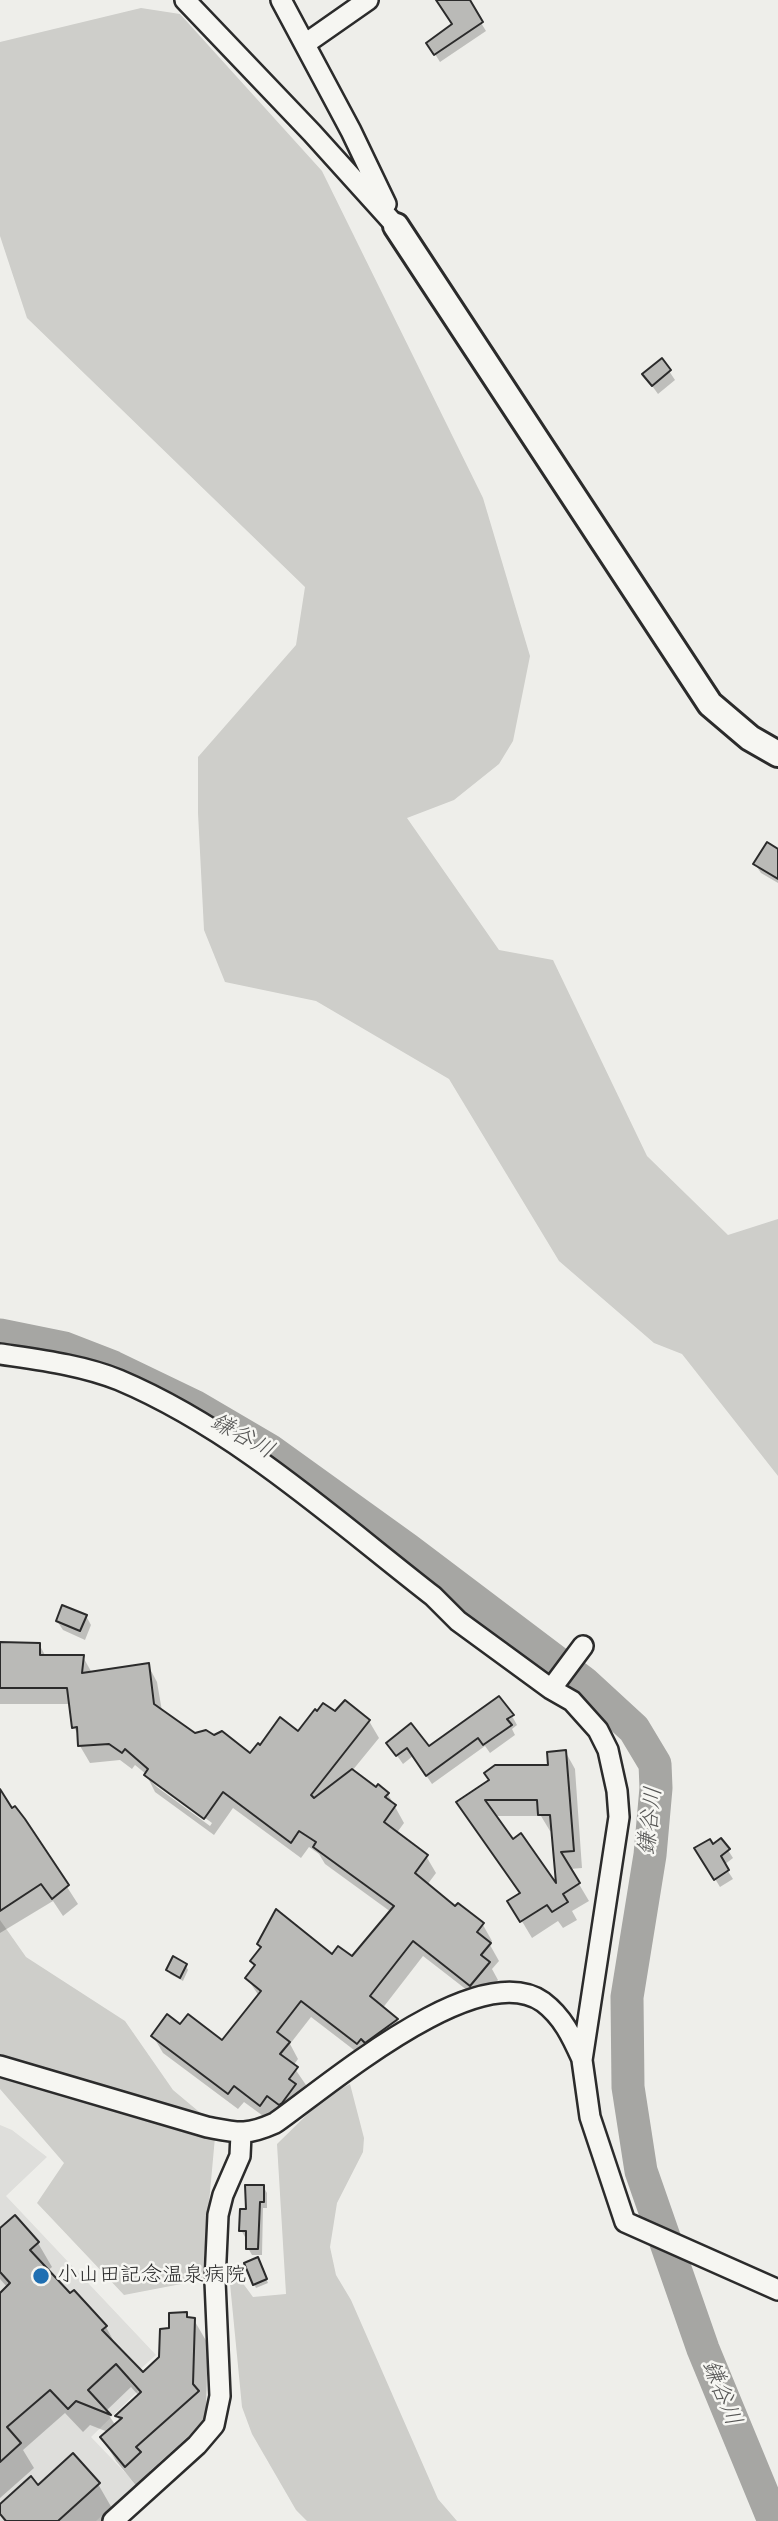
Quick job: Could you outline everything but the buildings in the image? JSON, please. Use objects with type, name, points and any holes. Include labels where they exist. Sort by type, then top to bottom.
[{"type":"street","points":[[185,0],[396,226]]},
{"type":"street","points":[[281,0],[351,131],[396,226],[710,704],[750,738],[778,754]]},
{"type":"street","points":[[305,44],[368,0]]},
{"type":"street","points":[[0,1354],[62,1364],[117,1380],[177,1408],[232,1440],[433,1595],[458,1621],[551,1689],[572,1701],[598,1730],[608,1751],[617,1791],[619,1816],[582,2060]]},
{"type":"street","points":[[551,1689],[583,1646]]},
{"type":"street","points":[[0,2066],[207,2127],[241,2134],[275,2123],[414,2024],[449,2007],[498,1994],[520,1993],[541,2001],[559,2016],[568,2028],[582,2060],[590,2117],[625,2222],[778,2290]]},
{"type":"street","points":[[113,2521],[197,2445],[214,2425],[220,2396],[215,2281],[218,2216],[225,2188],[240,2156],[241,2134]]},
{"type":"shaded area","points":[[141,8],[180,14],[322,171],[483,498],[530,656],[513,741],[499,764],[454,800],[407,818],[499,950],[553,960],[647,1156],[728,1235],[778,1219],[778,1476],[682,1354],[654,1343],[559,1261],[449,1079],[316,1001],[225,982],[204,930],[198,757],[296,645],[305,587],[27,318],[0,236],[0,42]]},
{"type":"shaded area","points":[[0,1920],[26,1957],[125,2021],[173,2090],[216,2126],[202,2280],[124,2295],[37,2203],[64,2163],[0,2089]]},
{"type":"shaded area","points":[[350,2084],[364,2138],[363,2152],[337,2203],[330,2247],[336,2275],[351,2300],[438,2499],[457,2521],[307,2521],[296,2510],[252,2434],[242,2407],[228,2263],[253,2297],[286,2294],[277,2144],[325,2097]]},
{"type":"shaded area","name":"小山田記念温泉病院","points":[[0,2125],[12,2130],[47,2157],[6,2196],[156,2355],[128,2380],[138,2391],[91,2437],[136,2484],[96,2521],[0,2521]]},
{"type":"waterway","name":"鎌谷川","points":[[0,1335],[64,1348],[113,1367],[194,1406],[269,1450],[408,1550],[584,1683],[634,1729],[655,1764],[656,1788],[650,1855],[627,1997],[628,2087],[641,2171],[703,2349],[774,2521]]},
{"type":"place","name":"小山田記念温泉病院","points":[[41,2276]]}]
